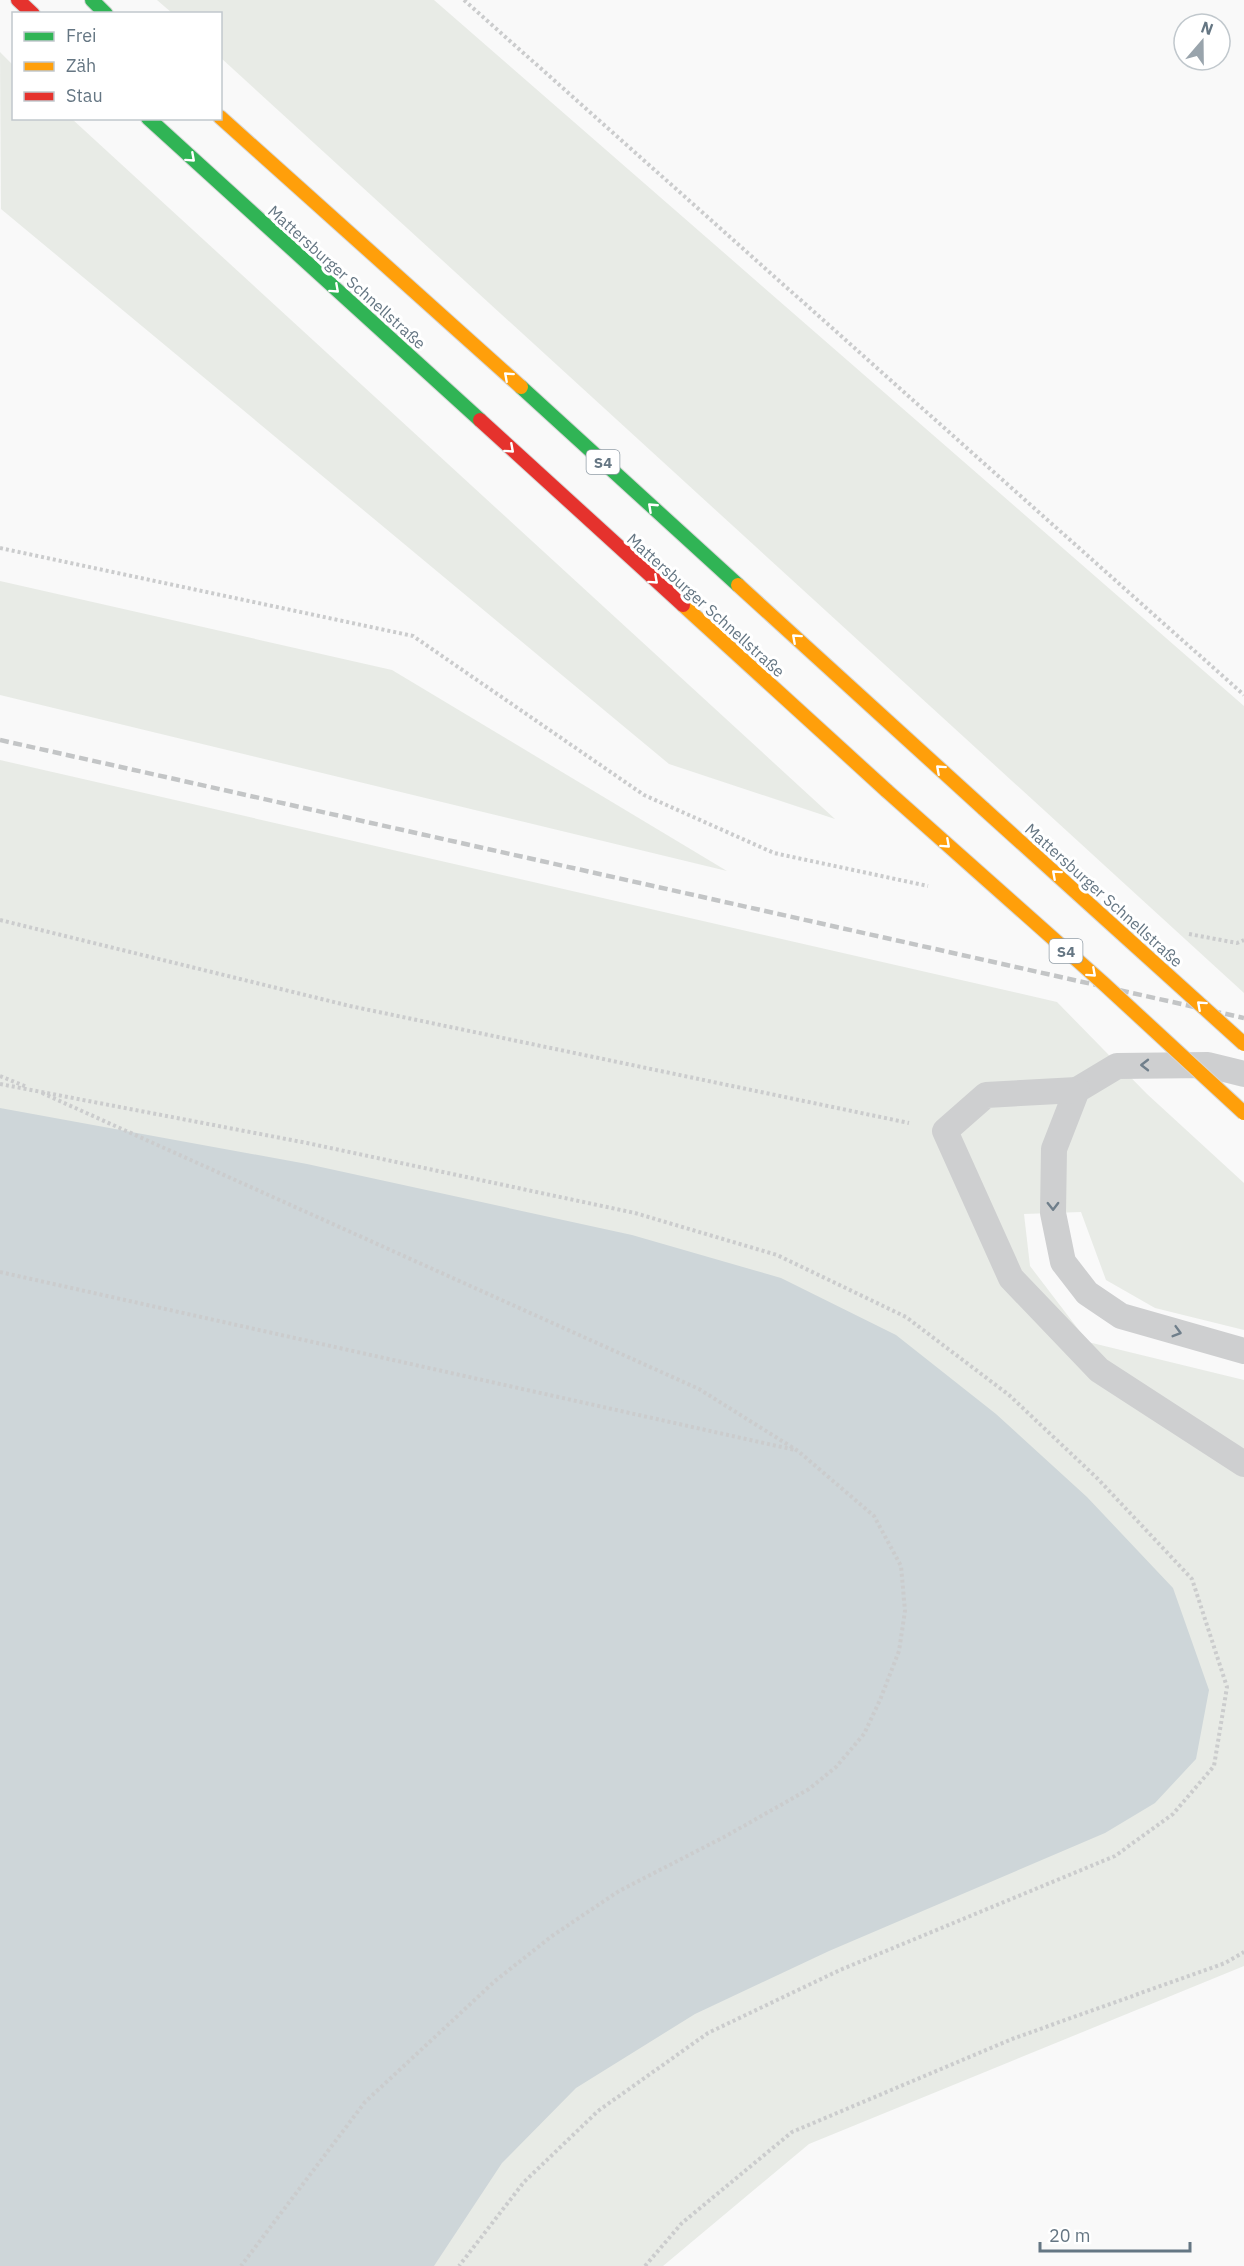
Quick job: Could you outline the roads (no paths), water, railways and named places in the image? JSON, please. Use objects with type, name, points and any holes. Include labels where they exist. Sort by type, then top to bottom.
[{"type":"highway","points":[[18,0],[31,12]]},
{"type":"highway","points":[[92,0],[104,12]]},
{"type":"highway","name":"Mattersburger Schnellstraße","points":[[222,119],[532,397],[1244,1044]]},
{"type":"highway","name":"Mattersburger Schnellstraße","points":[[150,120],[1244,1113]]},
{"type":"lane","points":[[1244,1074],[1208,1065],[1117,1066],[1077,1090],[986,1095],[945,1131],[1011,1278],[1099,1370],[1244,1464]]},
{"type":"lane","points":[[1077,1090],[1054,1149],[1053,1213],[1063,1262],[1087,1293],[1121,1316],[1244,1351]]},
{"type":"railway","points":[[0,740],[1244,1018]]}]
